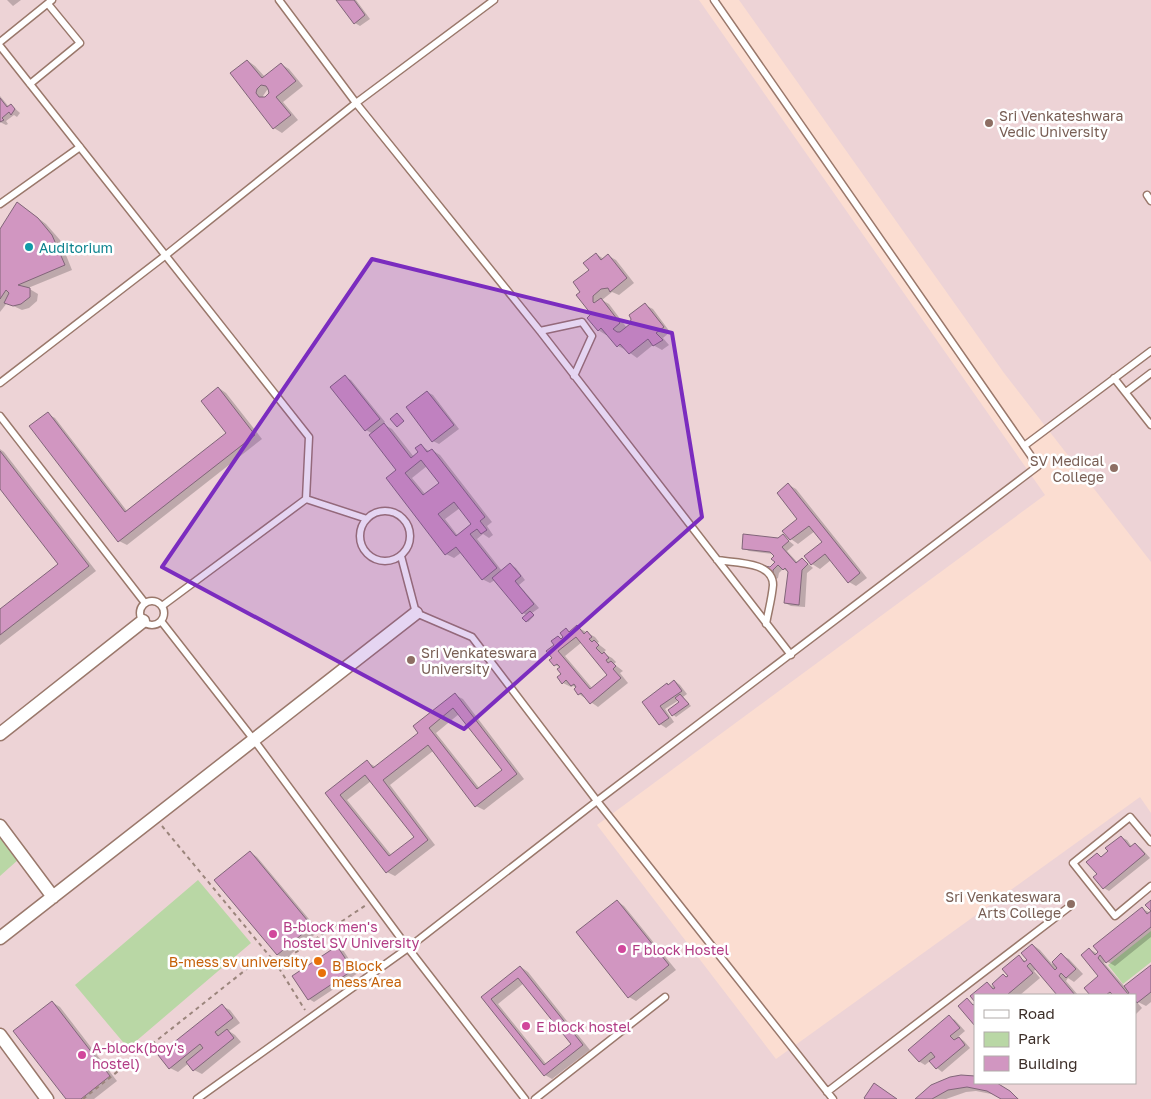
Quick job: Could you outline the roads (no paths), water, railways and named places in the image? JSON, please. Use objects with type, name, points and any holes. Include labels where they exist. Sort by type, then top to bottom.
[{"type":"street","points":[[0,938],[416,613]]},
{"type":"street","points":[[0,734],[144,621]]},
{"type":"street","points":[[0,826],[53,896]]},
{"type":"street","points":[[0,1034],[47,1099]]},
{"type":"lane","points":[[279,0],[356,103],[540,331],[791,655]]},
{"type":"lane","points":[[0,383],[166,255],[356,103],[494,0]]},
{"type":"lane","points":[[198,1099],[408,948],[597,801],[1038,466],[714,0]]},
{"type":"lane","points":[[0,42],[50,2],[80,43],[30,84]]},
{"type":"lane","points":[[0,46],[309,437],[306,499]]},
{"type":"lane","points":[[0,204],[80,147]]},
{"type":"lane","points":[[540,331],[582,322],[592,336],[574,376]]},
{"type":"lane","points":[[1024,446],[1151,351]]},
{"type":"lane","points":[[1126,392],[1151,373]]},
{"type":"lane","points":[[1114,378],[1151,425]]},
{"type":"lane","points":[[0,416],[145,603]]},
{"type":"lane","points":[[306,499],[367,519]]},
{"type":"lane","points":[[162,606],[306,499]]},
{"type":"lane","points":[[389,511],[404,519],[408,526],[410,542],[401,556],[386,561],[378,560],[364,550],[360,534],[362,526],[373,514],[389,511]]},
{"type":"lane","points":[[401,556],[416,613],[472,637],[597,801],[833,1099]]},
{"type":"lane","points":[[717,560],[758,566],[768,573],[773,583],[766,624]]},
{"type":"lane","points":[[154,601],[162,606],[164,611],[161,621],[152,625],[144,621],[140,612],[145,603],[154,601]]},
{"type":"lane","points":[[161,621],[254,740],[408,948],[525,1099]]},
{"type":"lane","points":[[1151,842],[1130,817],[1073,864],[1115,916],[1151,886]]},
{"type":"lane","points":[[827,1092],[1069,907]]},
{"type":"lane","points":[[535,1099],[665,997]]},
{"type":"place","name":"Sri Venkateshwara Vedic University","points":[[989,123]]},
{"type":"place","name":"Auditorium","points":[[29,247]]},
{"type":"place","name":"SV Medical College","points":[[1114,468]]},
{"type":"place","name":"Sri Venkateswara University","points":[[411,660]]},
{"type":"place","name":"Sri Venkateswara Arts College","points":[[1071,904]]},
{"type":"place","name":"B-block men's hostel SV University","points":[[273,934]]},
{"type":"place","name":"F block Hostel","points":[[622,949]]},
{"type":"place","name":"B-mess sv university","points":[[318,961]]},
{"type":"place","name":"B Block mess Area","points":[[322,973]]},
{"type":"place","name":"E block hostel","points":[[526,1026]]},
{"type":"place","name":"A-block(boy's hostel)","points":[[82,1055]]}]
